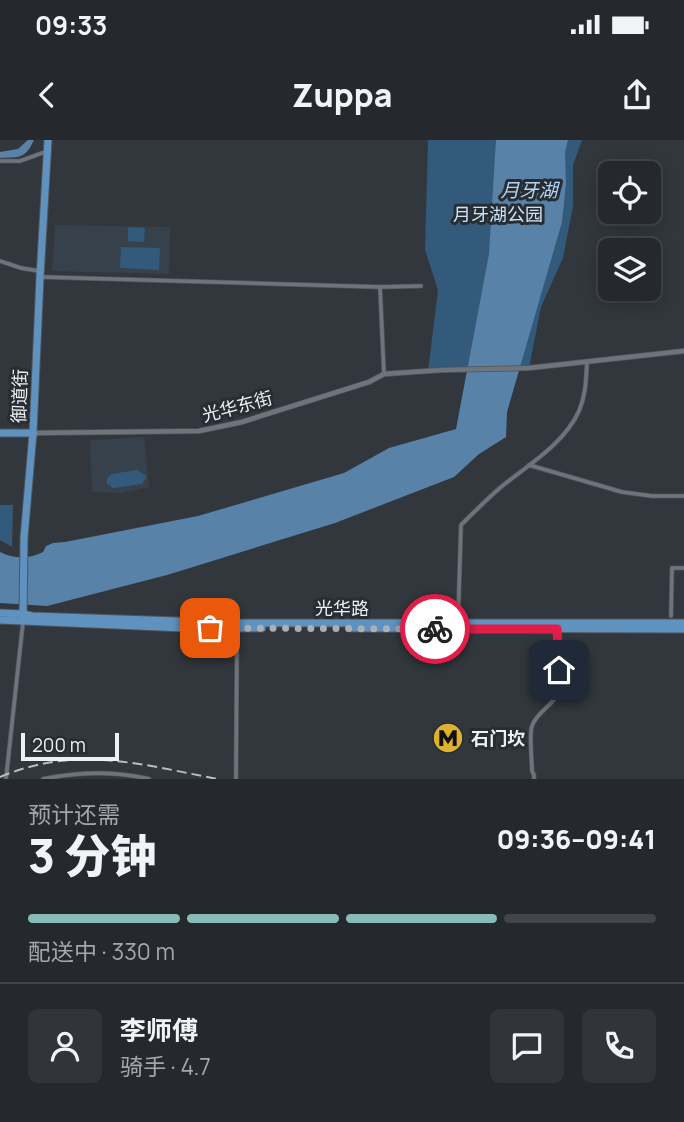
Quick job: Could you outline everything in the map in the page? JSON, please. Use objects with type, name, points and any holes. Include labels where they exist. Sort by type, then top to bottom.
[{"type":"main road","name":"御道街","points":[[23,617],[24,538],[33,433],[48,140]]},
{"type":"main road","points":[[0,433],[33,433]]},
{"type":"main road","name":"光华路","points":[[0,613],[23,617],[237,626],[684,624]]},
{"type":"main road","points":[[0,620],[23,617]]},
{"type":"main road","name":"光华路","points":[[457,626],[684,629]]},
{"type":"street","points":[[0,160],[20,161],[48,151]]},
{"type":"street","points":[[0,261],[40,274],[380,287],[421,286]]},
{"type":"street","points":[[380,287],[384,374]]},
{"type":"street","name":"光华东街","points":[[33,433],[199,431],[242,422],[369,382],[384,374],[529,368],[684,351]]},
{"type":"street","points":[[457,626],[461,525],[477,508],[562,436],[578,412],[585,392],[587,362]]},
{"type":"street","points":[[529,465],[622,492],[684,496]]},
{"type":"street","points":[[671,617],[672,568],[684,568]]},
{"type":"street","points":[[6,779],[23,617]]},
{"type":"street","points":[[236,779],[237,626]]},
{"type":"street","points":[[534,779],[531,727],[556,699],[559,690],[557,629]]},
{"type":"street","points":[[43,779],[80,774],[118,774],[149,779]]},
{"type":"shaded area","points":[[55,225],[170,227],[169,274],[52,271]]},
{"type":"shaded area","points":[[144,437],[149,487],[122,493],[92,492],[90,440]]},
{"type":"green space","name":"月牙湖公园","points":[[428,140],[582,140],[573,165],[573,206],[563,258],[541,307],[529,368],[428,371],[438,290],[425,250]]},
{"type":"green space","points":[[128,227],[145,228],[144,242],[128,241]]},
{"type":"green space","points":[[121,247],[160,248],[159,270],[120,268]]},
{"type":"green space","points":[[137,470],[145,475],[142,484],[113,488],[107,484],[107,478],[111,474]]},
{"type":"green space","points":[[0,505],[13,505],[12,547],[0,540]]},
{"type":"water","points":[[28,140],[34,140],[25,154],[0,158],[0,152],[18,149]]},
{"type":"water","name":"月牙湖","points":[[496,140],[568,140],[565,152],[566,183],[562,222],[507,412],[506,437],[479,454],[454,477],[335,523],[167,575],[47,606],[0,603],[0,552],[16,557],[33,556],[53,543],[198,516],[344,473],[389,448],[456,429],[489,254]]},
{"type":"railway","points":[[0,777],[28,767],[55,762],[108,760],[217,779]]},
{"type":"way so far","points":[[210,628],[435,629]]},
{"type":"place","name":"石门坎","points":[[448,738]]},
{"type":"route","points":[[435,629],[557,629],[559,670]]}]
